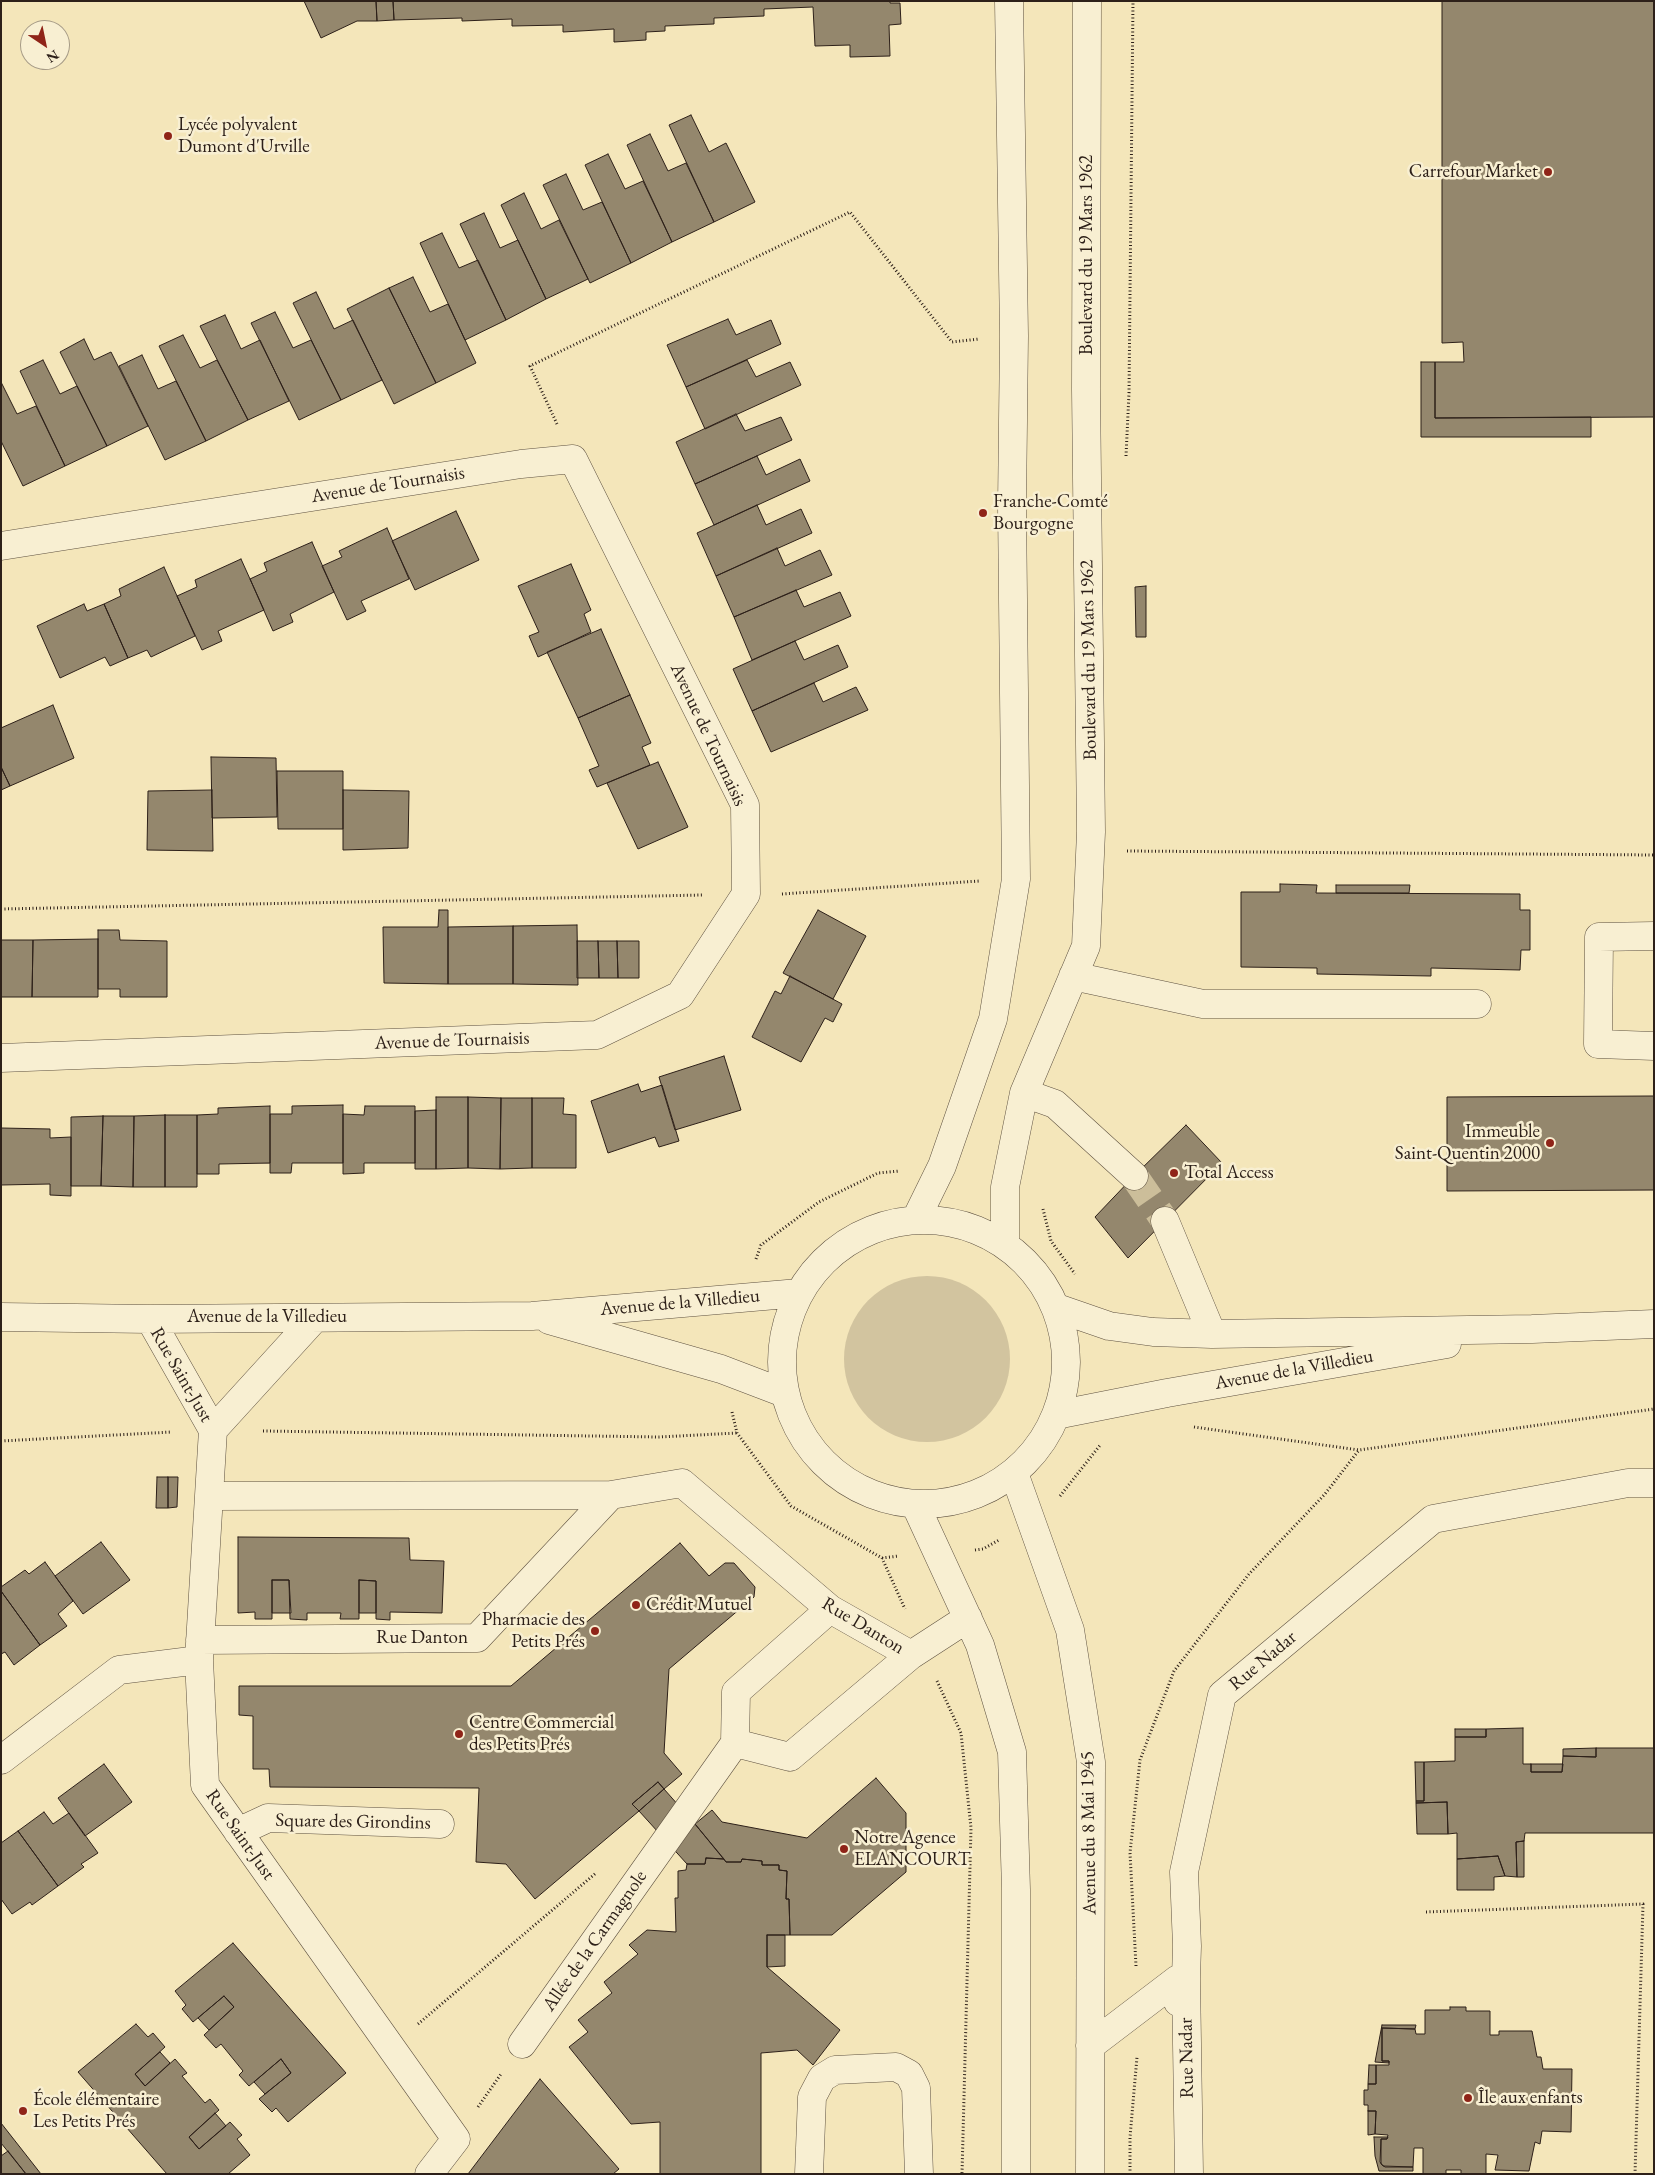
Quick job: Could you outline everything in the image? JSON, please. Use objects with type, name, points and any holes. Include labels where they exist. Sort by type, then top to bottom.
[{"type":"street","points":[[916,1220],[942,1166],[993,1019],[1016,879],[1012,506],[1014,336],[1009,1]]},
{"type":"street","name":"Boulevard du 19 Mars 1962","points":[[1005,1244],[1005,1187],[1024,1093],[1086,946],[1091,832],[1086,399],[1087,1]]},
{"type":"street","name":"Avenue de Tournaisis","points":[[1,546],[521,464],[573,459],[745,805],[746,894],[680,995],[597,1035],[1,1058]]},
{"type":"street","points":[[1654,936],[1599,937],[1598,1044],[1654,1046]]},
{"type":"street","points":[[1073,976],[1202,1004],[1477,1004]]},
{"type":"street","points":[[1024,1093],[1056,1104],[1134,1176]]},
{"type":"street","points":[[916,1220],[947,1220],[977,1229],[1005,1244],[1036,1272],[1057,1308],[1066,1343],[1066,1380],[1056,1415],[1039,1447],[1014,1473],[984,1492],[950,1502],[915,1504],[879,1498],[846,1482],[817,1458],[796,1428],[784,1393],[781,1359],[786,1325],[799,1293],[820,1263],[848,1241],[881,1226],[916,1220]]},
{"type":"street","points":[[1165,1222],[1212,1334]]},
{"type":"street","name":"Avenue de la Villedieu","points":[[1,1317],[150,1319],[532,1316],[799,1293]]},
{"type":"street","name":"Avenue de la Villedieu","points":[[1057,1308],[1109,1326],[1153,1332],[1212,1334],[1532,1329],[1654,1324]]},
{"type":"street","name":"Avenue de la Villedieu","points":[[532,1316],[721,1369],[784,1393]]},
{"type":"street","name":"Rue Saint-Just","points":[[213,1430],[315,1318]]},
{"type":"street","name":"Rue Saint-Just","points":[[150,1319],[213,1430],[200,1650],[205,1785],[456,2139]]},
{"type":"street","name":"Avenue de la Villedieu","points":[[1056,1415],[1167,1392],[1532,1329]]},
{"type":"street","name":"Avenue du 8 Mai 1945","points":[[1014,1473],[1070,1630],[1091,1762],[1090,2174]]},
{"type":"street","name":"Rue Danton","points":[[209,1496],[611,1495],[682,1483],[830,1609],[917,1651],[968,1618]]},
{"type":"street","name":"Rue Nadar","points":[[1189,2174],[1187,1946],[1184,1872],[1222,1695],[1433,1519],[1628,1483],[1654,1483]]},
{"type":"street","name":"Rue Danton","points":[[1,1760],[119,1670],[200,1650],[477,1638],[611,1495]]},
{"type":"street","points":[[915,1504],[980,1645],[1012,1752],[1016,1890],[1016,2174]]},
{"type":"street","points":[[830,1609],[736,1692],[735,1743],[790,1757],[917,1651]]},
{"type":"street","name":"Allée de la Carmagnole","points":[[522,2044],[735,1743]]},
{"type":"street","name":"Square des Girondins","points":[[238,1832],[268,1818],[440,1824]]},
{"type":"street","points":[[1090,2046],[1178,1979],[1181,2174]]},
{"type":"street","points":[[809,2174],[812,2097],[822,2078],[835,2070],[896,2067],[909,2074],[916,2088],[919,2174]]},
{"type":"street","points":[[429,2174],[456,2139]]},
{"type":"path","points":[[573,459],[530,366],[850,212],[952,342],[1014,336]]},
{"type":"path","points":[[1124,851],[1654,855]]},
{"type":"path","points":[[1,909],[784,894],[1016,879]]},
{"type":"path","points":[[721,1369],[737,1433],[792,1506],[882,1558],[983,1549],[1033,1522],[1052,1506],[1104,1440]]},
{"type":"path","points":[[1188,1426],[1359,1450],[1654,1409]]},
{"type":"path","points":[[1,1440],[213,1430],[659,1438],[737,1433]]},
{"type":"path","points":[[882,1558],[917,1651],[961,1733],[971,1828],[962,2174]]},
{"type":"path","points":[[391,2047],[596,1873]]},
{"type":"path","points":[[1426,1912],[1642,1904],[1635,2174]]},
{"type":"path","points":[[456,2139],[522,2044]]},
{"type":"shaded area","points":[[935,1276],[951,1279],[966,1285],[986,1300],[1004,1327],[1009,1343],[1009,1375],[1004,1391],[986,1418],[966,1433],[951,1439],[919,1442],[903,1439],[888,1433],[863,1412],[853,1398],[847,1383],[844,1351],[847,1335],[853,1320],[874,1295],[888,1285],[903,1279]]},
{"type":"building","points":[[304,1],[376,1],[377,21],[357,21],[321,38]]},
{"type":"building","points":[[376,1],[393,1],[394,20],[377,21]]},
{"type":"building","points":[[393,1],[890,1],[890,3],[900,3],[901,24],[889,25],[890,56],[850,57],[850,45],[815,46],[813,7],[764,9],[764,16],[714,18],[714,24],[665,26],[665,31],[646,32],[646,40],[614,42],[614,29],[563,32],[563,25],[512,26],[512,19],[462,21],[462,18],[394,20]]},
{"type":"building","name":"Carrefour Market","points":[[1442,1],[1654,1],[1654,417],[1435,418],[1435,362],[1464,362],[1463,342],[1442,343]]},
{"type":"building","points":[[691,115],[709,152],[726,143],[755,202],[714,222],[669,125]]},
{"type":"building","points":[[650,134],[668,171],[686,163],[714,222],[672,242],[627,145]]},
{"type":"building","points":[[608,154],[625,189],[643,181],[672,242],[631,263],[585,165]]},
{"type":"building","points":[[566,174],[583,210],[602,202],[631,263],[590,283],[543,185]]},
{"type":"building","points":[[524,193],[541,229],[559,220],[588,279],[546,299],[501,205]]},
{"type":"building","points":[[484,213],[500,248],[518,240],[546,299],[506,320],[460,224]]},
{"type":"building","points":[[442,233],[459,268],[478,260],[506,320],[465,340],[420,243]]},
{"type":"building","points":[[413,277],[430,312],[448,304],[476,363],[436,383],[389,288]]},
{"type":"building","points":[[389,288],[436,383],[394,404],[347,309]]},
{"type":"building","points":[[316,292],[334,329],[353,320],[382,380],[341,400],[293,303]]},
{"type":"building","points":[[275,312],[293,348],[311,340],[341,400],[299,420],[251,323]]},
{"type":"building","points":[[225,315],[241,349],[260,340],[289,401],[248,420],[200,326]]},
{"type":"building","points":[[728,319],[736,335],[771,320],[781,344],[686,387],[667,345]]},
{"type":"building","points":[[183,335],[200,368],[217,360],[248,420],[206,441],[159,346]]},
{"type":"building","points":[[84,339],[94,360],[111,352],[148,426],[107,446],[60,352]]},
{"type":"building","points":[[142,355],[158,389],[176,381],[206,441],[165,460],[119,366]]},
{"type":"building","points":[[43,360],[60,394],[77,386],[107,446],[65,466],[20,371]]},
{"type":"building","points":[[747,360],[756,377],[790,362],[801,385],[705,429],[686,387]]},
{"type":"building","points":[[1421,362],[1435,362],[1435,418],[1591,417],[1591,437],[1421,437]]},
{"type":"building","points":[[1,382],[17,414],[36,406],[65,466],[23,486],[1,441]]},
{"type":"building","points":[[736,414],[745,431],[781,417],[792,440],[695,484],[676,442]]},
{"type":"building","points":[[757,456],[766,475],[800,459],[810,481],[714,525],[695,484]]},
{"type":"building","points":[[757,505],[766,525],[801,509],[812,533],[716,576],[697,533]]},
{"type":"building","points":[[456,511],[479,560],[415,590],[392,541]]},
{"type":"building","points":[[387,528],[409,579],[361,601],[366,611],[347,620],[322,566],[342,557],[339,551]]},
{"type":"building","points":[[312,542],[334,592],[290,614],[293,622],[273,631],[250,579],[267,571],[264,563]]},
{"type":"building","points":[[777,548],[785,566],[820,550],[832,575],[734,617],[716,576]]},
{"type":"building","points":[[241,559],[264,610],[218,631],[222,641],[202,650],[177,596],[197,587],[195,580]]},
{"type":"building","points":[[571,564],[591,610],[584,614],[591,632],[538,657],[529,636],[539,632],[518,586]]},
{"type":"building","points":[[164,567],[195,636],[151,657],[147,650],[128,658],[104,604],[121,596],[119,589]]},
{"type":"building","points":[[1146,586],[1146,637],[1136,637],[1135,587]]},
{"type":"building","points":[[796,590],[804,607],[840,592],[851,616],[752,660],[734,617]]},
{"type":"building","points":[[84,604],[87,611],[104,604],[128,658],[110,666],[105,657],[60,678],[37,626]]},
{"type":"building","points":[[601,629],[630,695],[578,718],[547,652]]},
{"type":"building","points":[[795,641],[804,660],[838,645],[848,667],[752,711],[733,669]]},
{"type":"building","points":[[814,683],[823,702],[856,687],[868,710],[771,752],[752,711]]},
{"type":"building","points":[[630,695],[651,743],[642,747],[650,765],[597,787],[589,770],[599,766],[578,718]]},
{"type":"building","points":[[53,705],[74,758],[10,786],[1,767],[1,728]]},
{"type":"building","points":[[211,757],[276,758],[277,817],[212,818]]},
{"type":"building","points":[[658,762],[688,827],[638,849],[607,783]]},
{"type":"building","points":[[1,767],[10,786],[1,790]]},
{"type":"building","points":[[277,771],[343,771],[343,829],[278,829]]},
{"type":"building","points":[[212,790],[213,851],[147,850],[148,791]]},
{"type":"building","points":[[343,790],[409,791],[408,848],[343,850]]},
{"type":"building","points":[[1280,884],[1317,885],[1316,893],[1520,894],[1520,910],[1530,910],[1530,950],[1521,950],[1520,970],[1431,968],[1431,976],[1317,974],[1317,968],[1241,967],[1241,892],[1280,892]]},
{"type":"building","points":[[1336,885],[1410,885],[1409,893],[1336,893]]},
{"type":"building","points":[[439,910],[448,910],[448,984],[384,983],[383,927],[438,927]]},
{"type":"building","points":[[818,910],[866,936],[833,999],[783,973]]},
{"type":"building","points":[[577,925],[578,985],[513,984],[513,926]]},
{"type":"building","points":[[513,926],[513,984],[448,984],[448,927]]},
{"type":"building","points":[[98,930],[119,930],[120,940],[167,941],[167,997],[120,997],[120,989],[98,989]]},
{"type":"building","points":[[98,939],[98,997],[32,997],[33,940]]},
{"type":"building","points":[[1,940],[33,940],[32,997],[1,997]]},
{"type":"building","points":[[577,941],[598,941],[599,978],[577,978]]},
{"type":"building","points":[[598,941],[617,941],[618,978],[599,978]]},
{"type":"building","points":[[617,941],[639,941],[639,978],[618,978]]},
{"type":"building","points":[[790,976],[842,1004],[833,1022],[825,1018],[801,1062],[752,1037],[775,991],[781,994]]},
{"type":"building","points":[[724,1056],[741,1110],[675,1130],[659,1077]]},
{"type":"building","points":[[638,1084],[641,1092],[662,1085],[679,1141],[659,1147],[655,1137],[608,1153],[591,1101]]},
{"type":"building","name":"Immeuble Saint-Quentin 2000","points":[[1654,1096],[1654,1190],[1447,1191],[1447,1097]]},
{"type":"building","points":[[436,1097],[468,1097],[468,1168],[436,1169]]},
{"type":"building","points":[[468,1097],[501,1098],[500,1169],[468,1168]]},
{"type":"building","points":[[501,1098],[532,1098],[532,1168],[500,1169]]},
{"type":"building","points":[[532,1098],[564,1098],[563,1114],[576,1115],[576,1168],[532,1168]]},
{"type":"building","points":[[343,1105],[343,1163],[292,1163],[291,1173],[270,1173],[270,1114],[292,1114],[292,1106]]},
{"type":"building","points":[[270,1106],[270,1163],[219,1164],[219,1174],[197,1174],[197,1115],[218,1114],[218,1108]]},
{"type":"building","points":[[365,1106],[415,1106],[415,1163],[364,1163],[364,1173],[343,1174],[343,1114],[364,1115]]},
{"type":"building","points":[[436,1110],[436,1169],[415,1169],[415,1111]]},
{"type":"building","points":[[165,1115],[165,1187],[133,1187],[134,1116]]},
{"type":"building","points":[[165,1115],[197,1115],[197,1187],[165,1187]]},
{"type":"building","points":[[103,1116],[101,1186],[71,1186],[71,1117]]},
{"type":"building","points":[[103,1116],[134,1116],[133,1187],[101,1186]]},
{"type":"building","points":[[1186,1125],[1222,1163],[1128,1258],[1095,1217]]},
{"type":"building","points":[[1,1128],[50,1129],[50,1138],[71,1137],[71,1196],[50,1195],[50,1184],[1,1185]]},
{"type":"building","points":[[157,1477],[168,1477],[168,1508],[156,1508]]},
{"type":"building","points":[[168,1477],[178,1477],[177,1507],[168,1508]]},
{"type":"building","points":[[238,1537],[409,1538],[410,1560],[444,1561],[442,1613],[390,1612],[390,1620],[376,1619],[376,1581],[359,1580],[359,1619],[340,1619],[341,1613],[307,1613],[307,1620],[290,1619],[289,1580],[272,1580],[272,1619],[255,1619],[255,1612],[238,1613]]},
{"type":"building","points":[[101,1542],[130,1580],[83,1614],[55,1576]]},
{"type":"building","name":"Centre Commercial des Petits Prés","points":[[680,1543],[709,1576],[725,1563],[734,1563],[755,1587],[754,1597],[669,1669],[664,1753],[682,1774],[664,1789],[658,1782],[632,1804],[639,1811],[535,1899],[506,1864],[476,1862],[479,1788],[270,1787],[269,1769],[253,1769],[253,1716],[239,1715],[239,1686],[511,1686]]},
{"type":"building","points":[[45,1562],[73,1601],[58,1614],[67,1626],[40,1645],[1,1591],[1,1587],[25,1570],[29,1574]]},
{"type":"building","points":[[272,1580],[289,1580],[291,1613],[272,1613]]},
{"type":"building","points":[[359,1580],[376,1581],[376,1613],[359,1613]]},
{"type":"building","points":[[1,1591],[40,1645],[14,1665],[5,1652],[1,1654]]},
{"type":"building","points":[[1523,1728],[1523,1764],[1531,1764],[1531,1772],[1562,1772],[1563,1756],[1596,1757],[1596,1748],[1654,1748],[1654,1833],[1525,1833],[1524,1841],[1516,1842],[1517,1877],[1505,1876],[1498,1856],[1457,1859],[1457,1833],[1448,1834],[1447,1802],[1416,1803],[1416,1801],[1424,1801],[1424,1762],[1455,1761],[1455,1737],[1486,1737],[1486,1729]]},
{"type":"building","points":[[1455,1729],[1486,1729],[1486,1737],[1455,1737]]},
{"type":"building","points":[[1596,1748],[1596,1757],[1563,1756],[1563,1749]]},
{"type":"building","points":[[1415,1762],[1424,1762],[1424,1801],[1416,1801]]},
{"type":"building","points":[[104,1764],[132,1802],[85,1836],[58,1798]]},
{"type":"building","points":[[1531,1764],[1563,1764],[1562,1772],[1531,1772]]},
{"type":"building","points":[[876,1778],[906,1813],[906,1872],[832,1935],[790,1935],[789,1899],[786,1899],[787,1871],[779,1870],[779,1865],[762,1865],[762,1861],[742,1859],[741,1862],[726,1862],[695,1824],[712,1810],[722,1822],[807,1838]]},
{"type":"building","points":[[658,1782],[664,1789],[639,1811],[632,1804]]},
{"type":"building","points":[[664,1789],[724,1859],[706,1858],[705,1864],[687,1864],[639,1811]]},
{"type":"building","points":[[1447,1802],[1448,1834],[1417,1834],[1416,1803]]},
{"type":"building","points":[[44,1812],[53,1824],[69,1813],[98,1853],[81,1864],[84,1867],[58,1886],[18,1831]]},
{"type":"building","points":[[18,1831],[58,1886],[32,1905],[30,1902],[12,1914],[1,1899],[1,1843]]},
{"type":"building","points":[[1524,1841],[1524,1877],[1517,1877],[1516,1842]]},
{"type":"building","points":[[1498,1856],[1505,1876],[1494,1877],[1494,1890],[1457,1890],[1457,1859]]},
{"type":"building","points":[[706,1858],[724,1859],[726,1862],[741,1862],[742,1859],[762,1861],[762,1865],[779,1865],[779,1870],[787,1871],[786,1899],[789,1899],[790,1935],[767,1935],[767,1967],[840,2030],[813,2065],[797,2050],[761,2053],[761,2174],[660,2174],[660,2122],[631,2124],[569,2047],[588,2032],[578,2020],[612,1993],[604,1982],[638,1954],[629,1945],[647,1930],[676,1932],[675,1898],[678,1898],[678,1871],[686,1870],[687,1864],[705,1864]]},
{"type":"building","points":[[767,1935],[785,1935],[785,1966],[767,1967]]},
{"type":"building","points":[[233,1943],[346,2073],[288,2122],[276,2108],[272,2112],[259,2099],[291,2073],[281,2059],[249,2086],[239,2075],[243,2071],[221,2044],[216,2048],[204,2035],[234,2007],[224,1996],[193,2022],[182,2009],[186,2005],[175,1991]]},
{"type":"building","points":[[224,1996],[234,2007],[209,2030],[198,2018]]},
{"type":"building","name":"Île aux enfants","points":[[1450,2007],[1466,2007],[1466,2011],[1490,2011],[1490,2035],[1499,2035],[1499,2031],[1532,2031],[1537,2057],[1541,2057],[1543,2069],[1572,2069],[1571,2132],[1542,2131],[1540,2144],[1535,2142],[1529,2171],[1495,2170],[1498,2155],[1486,2154],[1486,2174],[1461,2174],[1461,2170],[1446,2170],[1446,2174],[1423,2174],[1423,2148],[1414,2148],[1413,2167],[1385,2167],[1381,2164],[1381,2139],[1387,2139],[1388,2135],[1375,2134],[1376,2111],[1368,2111],[1368,2105],[1364,2105],[1364,2090],[1368,2090],[1368,2084],[1376,2084],[1376,2065],[1389,2065],[1389,2061],[1382,2061],[1382,2028],[1415,2029],[1416,2034],[1425,2034],[1425,2010],[1450,2010]]},
{"type":"building","points":[[136,2024],[148,2037],[153,2033],[165,2047],[135,2074],[145,2086],[175,2059],[187,2073],[182,2076],[205,2103],[210,2099],[219,2110],[189,2137],[199,2149],[230,2122],[242,2135],[237,2139],[250,2155],[228,2174],[167,2174],[78,2072]]},
{"type":"building","points":[[1382,2025],[1416,2025],[1415,2029],[1382,2028],[1382,2061],[1389,2061],[1389,2063],[1375,2062]]},
{"type":"building","points":[[160,2052],[170,2063],[145,2086],[135,2074]]},
{"type":"building","points":[[281,2059],[291,2073],[265,2094],[254,2082]]},
{"type":"building","points":[[1369,2065],[1376,2065],[1376,2084],[1368,2084]]},
{"type":"building","points":[[540,2079],[619,2169],[613,2174],[468,2174]]},
{"type":"building","points":[[1368,2111],[1376,2111],[1375,2134],[1368,2135]]},
{"type":"building","points":[[215,2113],[226,2126],[199,2149],[189,2137]]},
{"type":"building","points":[[1,2123],[41,2174],[26,2174],[1,2143]]},
{"type":"building","points":[[1374,2137],[1388,2137],[1387,2139],[1381,2139],[1380,2162],[1383,2166],[1413,2167],[1413,2171],[1379,2171],[1375,2156]]},
{"type":"building","points":[[8,2151],[26,2174],[1,2174],[1,2156]]},
{"type":"tunnel","points":[[1134,1176],[1165,1221]]},
{"type":"place","name":"Lycée polyvalent Dumont d'Urville","points":[[168,136]]},
{"type":"place","name":"Carrefour Market","points":[[1548,172]]},
{"type":"place","name":"Franche-Comté Bourgogne","points":[[983,513]]},
{"type":"place","name":"Immeuble Saint-Quentin 2000","points":[[1550,1143]]},
{"type":"place","name":"Total Access","points":[[1174,1173]]},
{"type":"place","name":"Crédit Mutuel","points":[[636,1605]]},
{"type":"place","name":"Pharmacie des Petits Prés","points":[[595,1631]]},
{"type":"place","name":"Centre Commercial des Petits Prés","points":[[459,1734]]},
{"type":"place","name":"Notre Agence ELANCOURT","points":[[844,1849]]},
{"type":"place","name":"Île aux enfants","points":[[1468,2098]]},
{"type":"place","name":"École élémentaire Les Petits Prés","points":[[23,2111]]}]
